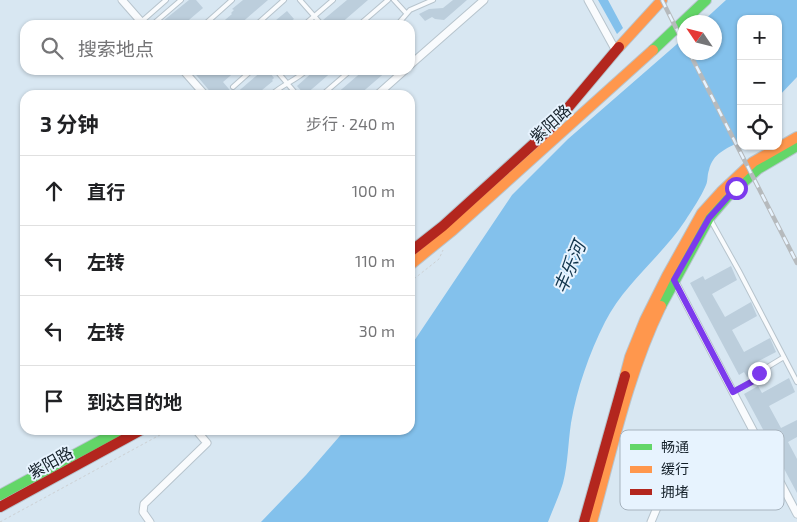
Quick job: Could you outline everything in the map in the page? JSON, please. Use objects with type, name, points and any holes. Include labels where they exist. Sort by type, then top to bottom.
[{"type":"main road","name":"紫阳路","points":[[415,248],[443,226],[546,133],[662,0]]},
{"type":"main road","name":"紫阳路","points":[[415,261],[468,216],[631,70],[706,0]]},
{"type":"main road","points":[[584,522],[630,357],[645,320],[667,276],[702,213],[720,192],[766,153],[797,137]]},
{"type":"main road","points":[[592,522],[635,370],[653,324],[674,280],[709,218],[727,197],[746,179],[771,160],[797,146]]},
{"type":"main road","name":"紫阳路","points":[[0,495],[111,435]]},
{"type":"main road","name":"紫阳路","points":[[0,507],[132,435]]},
{"type":"street","points":[[122,0],[139,20]]},
{"type":"street","points":[[415,61],[484,0]]},
{"type":"street","points":[[588,0],[616,51]]},
{"type":"street","points":[[187,75],[201,90]]},
{"type":"street","points":[[383,90],[399,75]]},
{"type":"street","points":[[674,280],[753,430]]},
{"type":"street","points":[[150,522],[143,512],[144,504],[207,443],[200,435]]},
{"type":"street","points":[[784,489],[797,514]]},
{"type":"street","points":[[651,522],[656,510]]},
{"type":"lane","points":[[145,20],[166,0]]},
{"type":"lane","points":[[158,20],[181,0]]},
{"type":"lane","points":[[210,20],[232,0]]},
{"type":"lane","points":[[262,20],[284,0]]},
{"type":"lane","points":[[300,0],[318,20]]},
{"type":"lane","points":[[310,20],[333,0]]},
{"type":"lane","points":[[366,20],[388,0]]},
{"type":"lane","points":[[394,0],[406,13]]},
{"type":"lane","points":[[401,20],[406,13],[433,0]]},
{"type":"lane","points":[[233,87],[246,75]]},
{"type":"lane","points":[[280,75],[292,90]]},
{"type":"lane","points":[[277,90],[295,81],[302,75]]},
{"type":"lane","points":[[328,90],[345,75]]},
{"type":"lane","points":[[709,218],[797,382]]},
{"type":"lane","points":[[733,392],[755,380],[761,371],[784,357]]},
{"type":"path","points":[[415,278],[439,259],[446,244]]},
{"type":"path","points":[[0,522],[160,435]]},
{"type":"water","points":[[598,0],[608,0],[623,28],[617,34]]},
{"type":"water","name":"丰乐河","points":[[726,0],[797,0],[797,77],[782,93],[782,15],[737,15],[737,143],[725,149],[714,159],[708,172],[704,190],[685,221],[633,282],[605,322],[580,384],[571,423],[563,483],[548,522],[261,522],[341,435],[415,435],[415,340],[512,195],[568,139],[677,44],[677,60],[722,60],[722,15],[710,15]]},
{"type":"building","points":[[189,0],[196,0],[203,8],[189,20],[164,20]]},
{"type":"building","points":[[243,0],[268,0],[245,20],[225,20],[232,14],[234,10],[232,9]]},
{"type":"building","points":[[347,0],[368,0],[345,20],[323,20]]},
{"type":"building","points":[[453,0],[467,0],[444,20],[432,17],[425,21],[419,14],[429,9],[443,8]]},
{"type":"building","points":[[287,11],[294,19],[293,20],[276,20]]},
{"type":"building","points":[[196,75],[231,75],[223,82],[230,90],[209,90]]},
{"type":"building","points":[[257,75],[272,75],[274,78],[262,90],[240,90]]},
{"type":"building","points":[[309,75],[328,75],[311,90],[301,90],[297,86]]},
{"type":"building","points":[[358,75],[382,75],[365,90],[341,90]]},
{"type":"building","points":[[731,266],[737,280],[712,294],[725,317],[751,302],[757,316],[732,330],[744,352],[770,338],[776,352],[751,365],[755,373],[747,377],[744,372],[739,375],[690,283],[703,276],[705,280]]},
{"type":"building","points":[[789,378],[795,392],[769,406],[781,428],[797,420],[797,437],[788,442],[797,459],[797,493],[784,469],[784,430],[763,430],[744,394],[758,386],[762,393]]},
{"type":"railway","points":[[662,0],[677,30]]},
{"type":"railway","points":[[693,60],[797,263]]},
{"type":"traffic: fast","points":[[653,50],[706,0]]},
{"type":"traffic: fast","points":[[661,306],[709,218],[727,197],[758,169],[797,146]]},
{"type":"traffic: fast","points":[[0,495],[111,435]]},
{"type":"traffic: slow","points":[[619,47],[662,0]]},
{"type":"traffic: slow","points":[[415,261],[453,230],[653,50]]},
{"type":"traffic: slow","points":[[625,376],[630,357],[645,320],[702,213],[753,162],[797,137]]},
{"type":"traffic: slow","points":[[592,522],[630,385],[649,332],[661,306]]},
{"type":"traffic: jam","points":[[415,248],[443,226],[551,128],[619,47]]},
{"type":"traffic: jam","points":[[584,522],[625,376]]},
{"type":"traffic: jam","points":[[0,507],[132,435]]},
{"type":"route","points":[[736,188],[709,218],[674,280],[733,392],[755,380],[759,373]]}]
